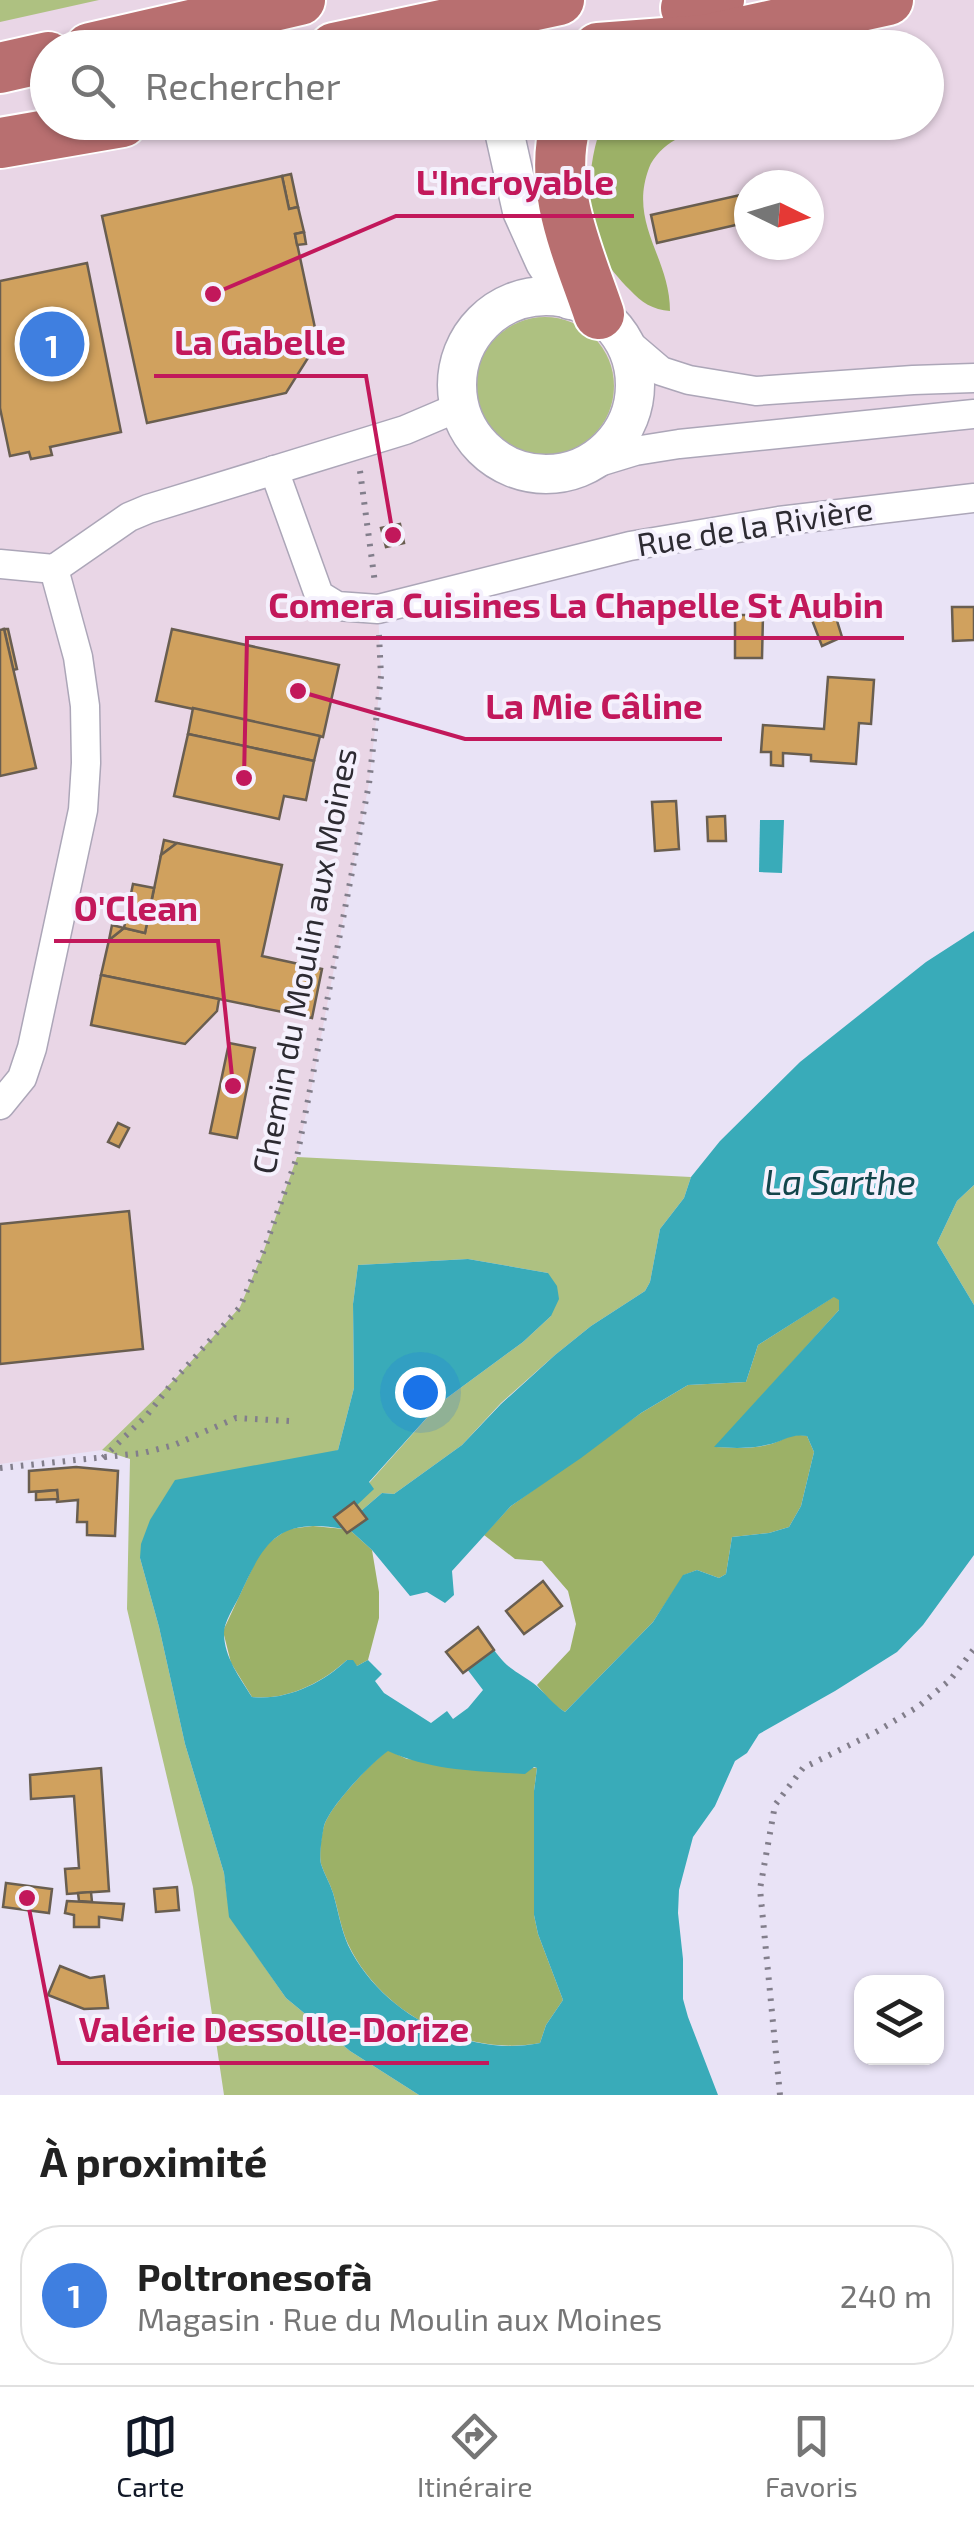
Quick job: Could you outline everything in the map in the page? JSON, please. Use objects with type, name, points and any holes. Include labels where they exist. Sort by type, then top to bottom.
[{"type":"highway","points":[[169,30],[300,0]]},
{"type":"highway","points":[[418,30],[559,0]]},
{"type":"highway","points":[[751,30],[888,0]]},
{"type":"highway","points":[[0,68],[30,61]]},
{"type":"highway","points":[[0,118],[30,112]]},
{"type":"highway","points":[[0,142],[30,137]]},
{"type":"highway","points":[[562,140],[560,186],[596,317]]},
{"type":"street","points":[[506,140],[522,211],[524,252],[514,280],[474,333],[462,356],[457,382],[460,408],[473,437],[484,450],[512,468],[543,474],[679,444],[974,414]]},
{"type":"street","points":[[522,211],[545,262],[626,349],[634,378],[634,392],[620,434],[601,455],[576,469]]},
{"type":"street","points":[[492,314],[522,300],[554,297],[596,317],[661,371],[688,380],[756,390],[974,378]]},
{"type":"street","points":[[0,564],[54,568],[129,517],[405,430],[460,408]]},
{"type":"street","name":"Rue de la Rivière","points":[[274,470],[319,594],[337,606],[378,609],[630,546],[779,521],[974,498]]},
{"type":"street","points":[[0,1105],[22,1078],[32,1048],[83,810],[86,706],[78,657],[54,568]]},
{"type":"path","name":"Chemin du Moulin aux Moines","points":[[103,1458],[147,1414],[240,1307],[297,1157],[369,784],[381,676],[378,609],[357,445]]},
{"type":"path","points":[[0,1468],[143,1453],[174,1445],[236,1418],[288,1421]]},
{"type":"path","points":[[780,2095],[760,1889],[775,1805],[803,1768],[919,1706],[950,1680],[974,1649]]},
{"type":"shaded area","points":[[0,0],[974,0],[974,498],[630,546],[378,609],[381,676],[369,783],[297,1157],[240,1307],[177,1377],[102,1450],[0,1464]]},
{"type":"green space","points":[[0,0],[99,0],[0,22]]},
{"type":"green space","points":[[597,140],[675,140],[649,168],[643,206],[664,274],[670,311],[653,307],[634,294],[612,270],[598,246],[591,216]]},
{"type":"green space","points":[[545,317],[572,322],[594,337],[609,359],[614,386],[609,413],[594,435],[572,450],[545,455],[518,450],[496,435],[481,413],[476,386],[481,359],[496,337],[518,322]]},
{"type":"green space","points":[[297,1157],[691,1177],[684,1198],[660,1229],[645,1291],[555,1355],[501,1403],[462,1445],[394,1494],[382,1493],[361,1511],[356,1506],[369,1483],[440,1403],[523,1342],[551,1316],[548,1273],[468,1259],[358,1265],[353,1304],[354,1388],[338,1450],[140,1558],[185,1744],[224,1873],[230,1917],[286,1998],[350,2051],[419,2095],[224,2095],[193,1887],[127,1609],[130,1459],[102,1450],[177,1377],[240,1307]]},
{"type":"green space","points":[[974,1185],[974,1305],[937,1243],[957,1201]]},
{"type":"green space","points":[[835,1296],[840,1300],[839,1310],[716,1447],[754,1447],[791,1436],[807,1436],[814,1452],[801,1506],[789,1527],[732,1537],[726,1574],[719,1578],[697,1570],[684,1575],[653,1622],[565,1712],[553,1704],[537,1685],[570,1650],[576,1624],[568,1591],[542,1561],[515,1559],[484,1535],[511,1506],[641,1413],[688,1385],[746,1382],[758,1345]]},
{"type":"green space","points":[[313,1526],[351,1531],[372,1550],[379,1618],[368,1660],[357,1666],[347,1660],[315,1683],[290,1693],[252,1697],[231,1663],[223,1631],[267,1544],[288,1529]]},
{"type":"green space","points":[[388,1750],[407,1759],[537,1768],[534,1915],[563,2000],[546,2025],[540,2043],[483,2043],[428,2025],[381,1991],[348,1944],[321,1864],[323,1830],[342,1797]]},
{"type":"water","points":[[760,820],[784,820],[782,873],[759,872]]},
{"type":"water","name":"La Sarthe","points":[[974,931],[974,1185],[957,1201],[937,1243],[974,1305],[974,1555],[923,1625],[897,1652],[759,1734],[747,1753],[735,1761],[715,1806],[693,1837],[679,1890],[683,1999],[718,2095],[419,2095],[350,2051],[286,1998],[229,1917],[224,1873],[185,1744],[140,1558],[150,1520],[175,1480],[338,1450],[354,1388],[353,1304],[358,1265],[468,1259],[548,1273],[557,1286],[559,1299],[551,1316],[523,1342],[440,1403],[369,1482],[374,1489],[356,1506],[344,1529],[303,1527],[276,1538],[257,1561],[227,1619],[224,1633],[230,1659],[252,1697],[291,1693],[327,1676],[347,1660],[353,1660],[357,1666],[368,1660],[382,1674],[375,1681],[384,1693],[431,1723],[447,1711],[453,1719],[483,1690],[467,1669],[494,1650],[565,1712],[653,1622],[683,1575],[697,1570],[719,1578],[726,1574],[732,1537],[789,1527],[801,1506],[814,1452],[807,1436],[753,1447],[714,1447],[839,1310],[839,1300],[834,1297],[758,1345],[746,1382],[688,1385],[641,1413],[511,1506],[452,1571],[454,1595],[445,1603],[427,1592],[410,1596],[351,1531],[366,1519],[361,1511],[382,1493],[394,1494],[462,1445],[555,1355],[645,1291],[660,1229],[684,1198],[691,1177],[720,1141],[800,1062],[926,962]],"holes":[[[388,1751],[472,1771],[525,1774],[537,1768],[534,1915],[563,2000],[546,2025],[540,2043],[483,2044],[428,2025],[381,1991],[348,1945],[321,1864],[324,1826],[342,1797]]]},
{"type":"building","points":[[291,174],[298,207],[289,209],[282,176]]},
{"type":"building","points":[[282,176],[289,209],[298,207],[304,232],[295,234],[318,342],[286,393],[147,423],[102,216]]},
{"type":"building","points":[[734,196],[734,225],[657,243],[651,215]]},
{"type":"building","points":[[304,232],[306,244],[297,245],[295,234]]},
{"type":"building","points":[[87,263],[121,432],[50,447],[52,455],[31,459],[29,452],[10,456],[0,408],[0,281]]},
{"type":"building","points":[[400,524],[404,543],[386,547],[381,528]]},
{"type":"building","points":[[952,607],[974,607],[974,640],[953,641]]},
{"type":"building","points":[[834,611],[842,637],[822,646],[812,620]]},
{"type":"building","points":[[735,615],[763,615],[762,658],[735,658]]},
{"type":"building","points":[[4,629],[8,629],[17,669],[13,670]]},
{"type":"building","points":[[4,629],[36,768],[0,776],[0,630]]},
{"type":"building","points":[[172,629],[339,665],[323,737],[156,701]]},
{"type":"building","points":[[828,677],[874,680],[871,724],[859,723],[856,764],[811,761],[811,755],[783,753],[783,766],[771,765],[771,752],[761,752],[763,725],[824,729]]},
{"type":"building","points":[[193,708],[320,736],[314,761],[188,734]]},
{"type":"building","points":[[188,734],[314,761],[306,800],[284,796],[279,819],[174,796]]},
{"type":"building","points":[[676,801],[679,849],[655,851],[652,802]]},
{"type":"building","points":[[725,816],[726,841],[708,841],[707,817]]},
{"type":"building","points":[[164,840],[177,843],[161,855]]},
{"type":"building","points":[[177,843],[282,865],[262,956],[322,969],[312,1018],[101,975],[109,940],[124,928],[145,933],[161,855]]},
{"type":"building","points":[[133,884],[154,888],[145,933],[124,928]]},
{"type":"building","points":[[112,925],[124,928],[109,940]]},
{"type":"building","points":[[101,975],[219,999],[217,1011],[185,1044],[91,1025]]},
{"type":"building","points":[[229,1043],[255,1048],[237,1138],[210,1133]]},
{"type":"building","points":[[118,1123],[129,1128],[119,1147],[108,1142]]},
{"type":"building","points":[[129,1211],[143,1349],[0,1364],[0,1224]]},
{"type":"building","points":[[76,1467],[118,1471],[115,1536],[87,1535],[87,1522],[77,1522],[78,1500],[57,1502],[57,1490],[29,1492],[29,1471]]},
{"type":"building","points":[[57,1490],[58,1499],[36,1500],[36,1492]]},
{"type":"building","points":[[354,1502],[367,1519],[347,1533],[334,1517]]},
{"type":"building","points":[[543,1581],[562,1606],[524,1634],[506,1611]]},
{"type":"building","points":[[478,1627],[494,1650],[463,1673],[446,1652]]},
{"type":"building","points":[[101,1768],[109,1891],[67,1894],[65,1869],[79,1868],[74,1796],[31,1799],[30,1775]]},
{"type":"building","points":[[6,1883],[52,1889],[49,1913],[3,1907]]},
{"type":"building","points":[[177,1887],[179,1910],[156,1912],[154,1889]]},
{"type":"building","points":[[91,1892],[92,1902],[79,1901],[78,1893]]},
{"type":"building","points":[[67,1901],[124,1904],[122,1920],[99,1917],[99,1927],[74,1927],[74,1915],[65,1913]]},
{"type":"building","points":[[60,1966],[90,1978],[104,1976],[108,2008],[84,2009],[48,1995]]},
{"type":"place","name":"L'Incroyable","points":[[213,294]]},
{"type":"place","name":"Poltronesofà","points":[[52,344]]},
{"type":"place","name":"La Gabelle","points":[[393,535]]},
{"type":"place","name":"La Mie Câline","points":[[298,691]]},
{"type":"place","name":"Comera Cuisines La Chapelle St Aubin","points":[[244,778]]},
{"type":"place","name":"O'Clean","points":[[233,1086]]},
{"type":"place","name":"Valérie Dessolle-Dorize","points":[[27,1898]]}]
